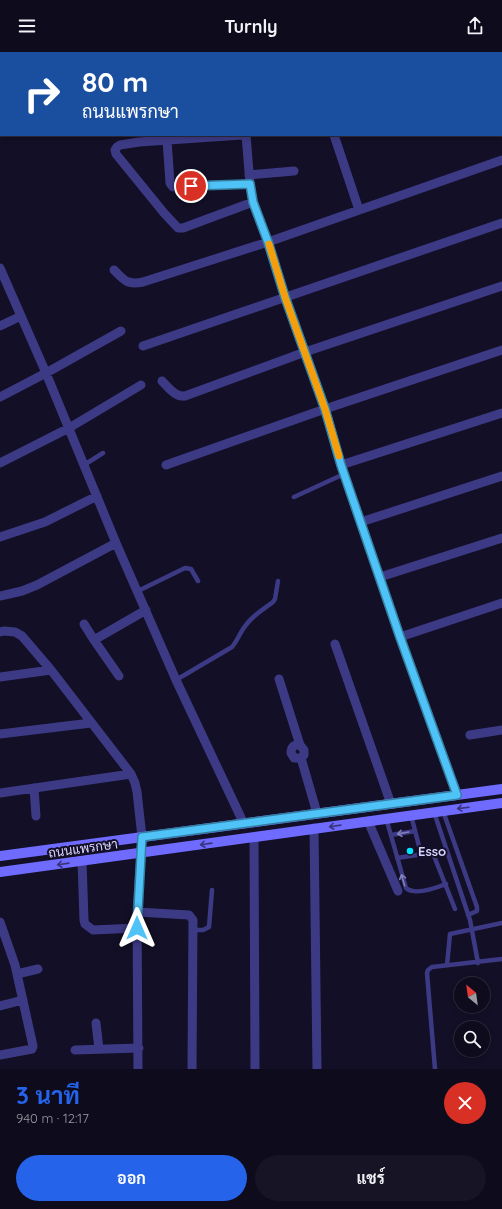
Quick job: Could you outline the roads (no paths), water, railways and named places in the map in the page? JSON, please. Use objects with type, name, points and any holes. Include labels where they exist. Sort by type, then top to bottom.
[{"type":"main road","name":"ถนนแพรกษา","points":[[0,856],[502,789]]},
{"type":"main road","name":"ถนนแพรกษา","points":[[0,872],[502,803]]},
{"type":"street","points":[[227,136],[120,145],[115,150],[116,154],[178,228],[183,228],[253,202]]},
{"type":"street","points":[[246,136],[249,179],[253,202],[325,409],[343,470],[400,637],[457,795]]},
{"type":"street","points":[[334,136],[359,210]]},
{"type":"street","points":[[167,140],[170,183],[173,187],[249,179],[294,171]]},
{"type":"street","points":[[114,270],[123,280],[129,283],[143,282],[268,242],[502,160]]},
{"type":"street","points":[[143,346],[502,223]]},
{"type":"street","points":[[0,268],[69,428],[116,543],[176,680],[244,824]]},
{"type":"street","points":[[162,381],[179,397],[185,396],[305,352],[502,286]]},
{"type":"street","points":[[0,326],[20,316]]},
{"type":"street","points":[[0,397],[46,374],[121,331]]},
{"type":"street","points":[[166,465],[325,409],[502,350]]},
{"type":"street","points":[[0,464],[69,428],[141,385]]},
{"type":"street","points":[[343,470],[502,412]]},
{"type":"street","points":[[361,522],[502,476]]},
{"type":"street","points":[[0,538],[44,522],[97,496]]},
{"type":"street","points":[[380,577],[502,538]]},
{"type":"street","points":[[0,596],[22,591],[37,585],[116,543]]},
{"type":"street","points":[[400,637],[502,603]]},
{"type":"street","points":[[94,640],[146,610]]},
{"type":"street","points":[[84,624],[119,676]]},
{"type":"street","points":[[0,632],[15,632],[22,636],[51,670],[131,774],[137,792],[142,837],[137,912],[138,1069]]},
{"type":"street","points":[[335,644],[391,804]]},
{"type":"street","points":[[0,677],[51,670]]},
{"type":"street","points":[[279,679],[300,745],[303,748],[304,752],[301,758],[317,813]]},
{"type":"street","points":[[0,734],[91,723]]},
{"type":"street","points":[[470,735],[502,730]]},
{"type":"street","points":[[0,792],[131,774]]},
{"type":"street","points":[[34,788],[36,816]]},
{"type":"street","points":[[368,821],[398,891]]},
{"type":"street","points":[[314,828],[317,1069]]},
{"type":"street","points":[[254,837],[255,1069]]},
{"type":"street","points":[[82,861],[85,924],[93,930],[137,928]]},
{"type":"street","points":[[137,912],[189,915],[193,920],[192,1069]]},
{"type":"street","points":[[0,922],[17,974],[33,1046],[32,1049],[0,1055]]},
{"type":"street","points":[[17,974],[38,969]]},
{"type":"street","points":[[0,1006],[23,1000]]},
{"type":"street","points":[[96,1023],[99,1049]]},
{"type":"street","points":[[75,1050],[139,1048]]},
{"type":"lane","points":[[84,465],[103,453]]},
{"type":"lane","points":[[294,497],[343,470]]},
{"type":"lane","points":[[138,591],[185,568],[191,569],[198,580]]},
{"type":"lane","points":[[176,680],[232,647],[250,620],[273,602],[275,599],[278,581]]},
{"type":"lane","points":[[439,811],[477,907],[477,911],[468,915]]},
{"type":"lane","points":[[439,811],[472,929],[478,963]]},
{"type":"lane","points":[[411,816],[420,853]]},
{"type":"lane","points":[[386,818],[405,885],[408,890],[427,890],[446,884]]},
{"type":"lane","points":[[391,836],[415,831]]},
{"type":"lane","points":[[397,858],[417,855],[420,853],[432,854],[446,884],[455,909]]},
{"type":"lane","points":[[193,930],[203,930],[210,927],[212,890]]},
{"type":"lane","points":[[447,965],[450,934],[502,924]]},
{"type":"lane","points":[[435,1069],[427,973],[428,970],[447,965],[478,963],[502,959]]},
{"type":"place","name":"Esso","points":[[410,851]]}]
